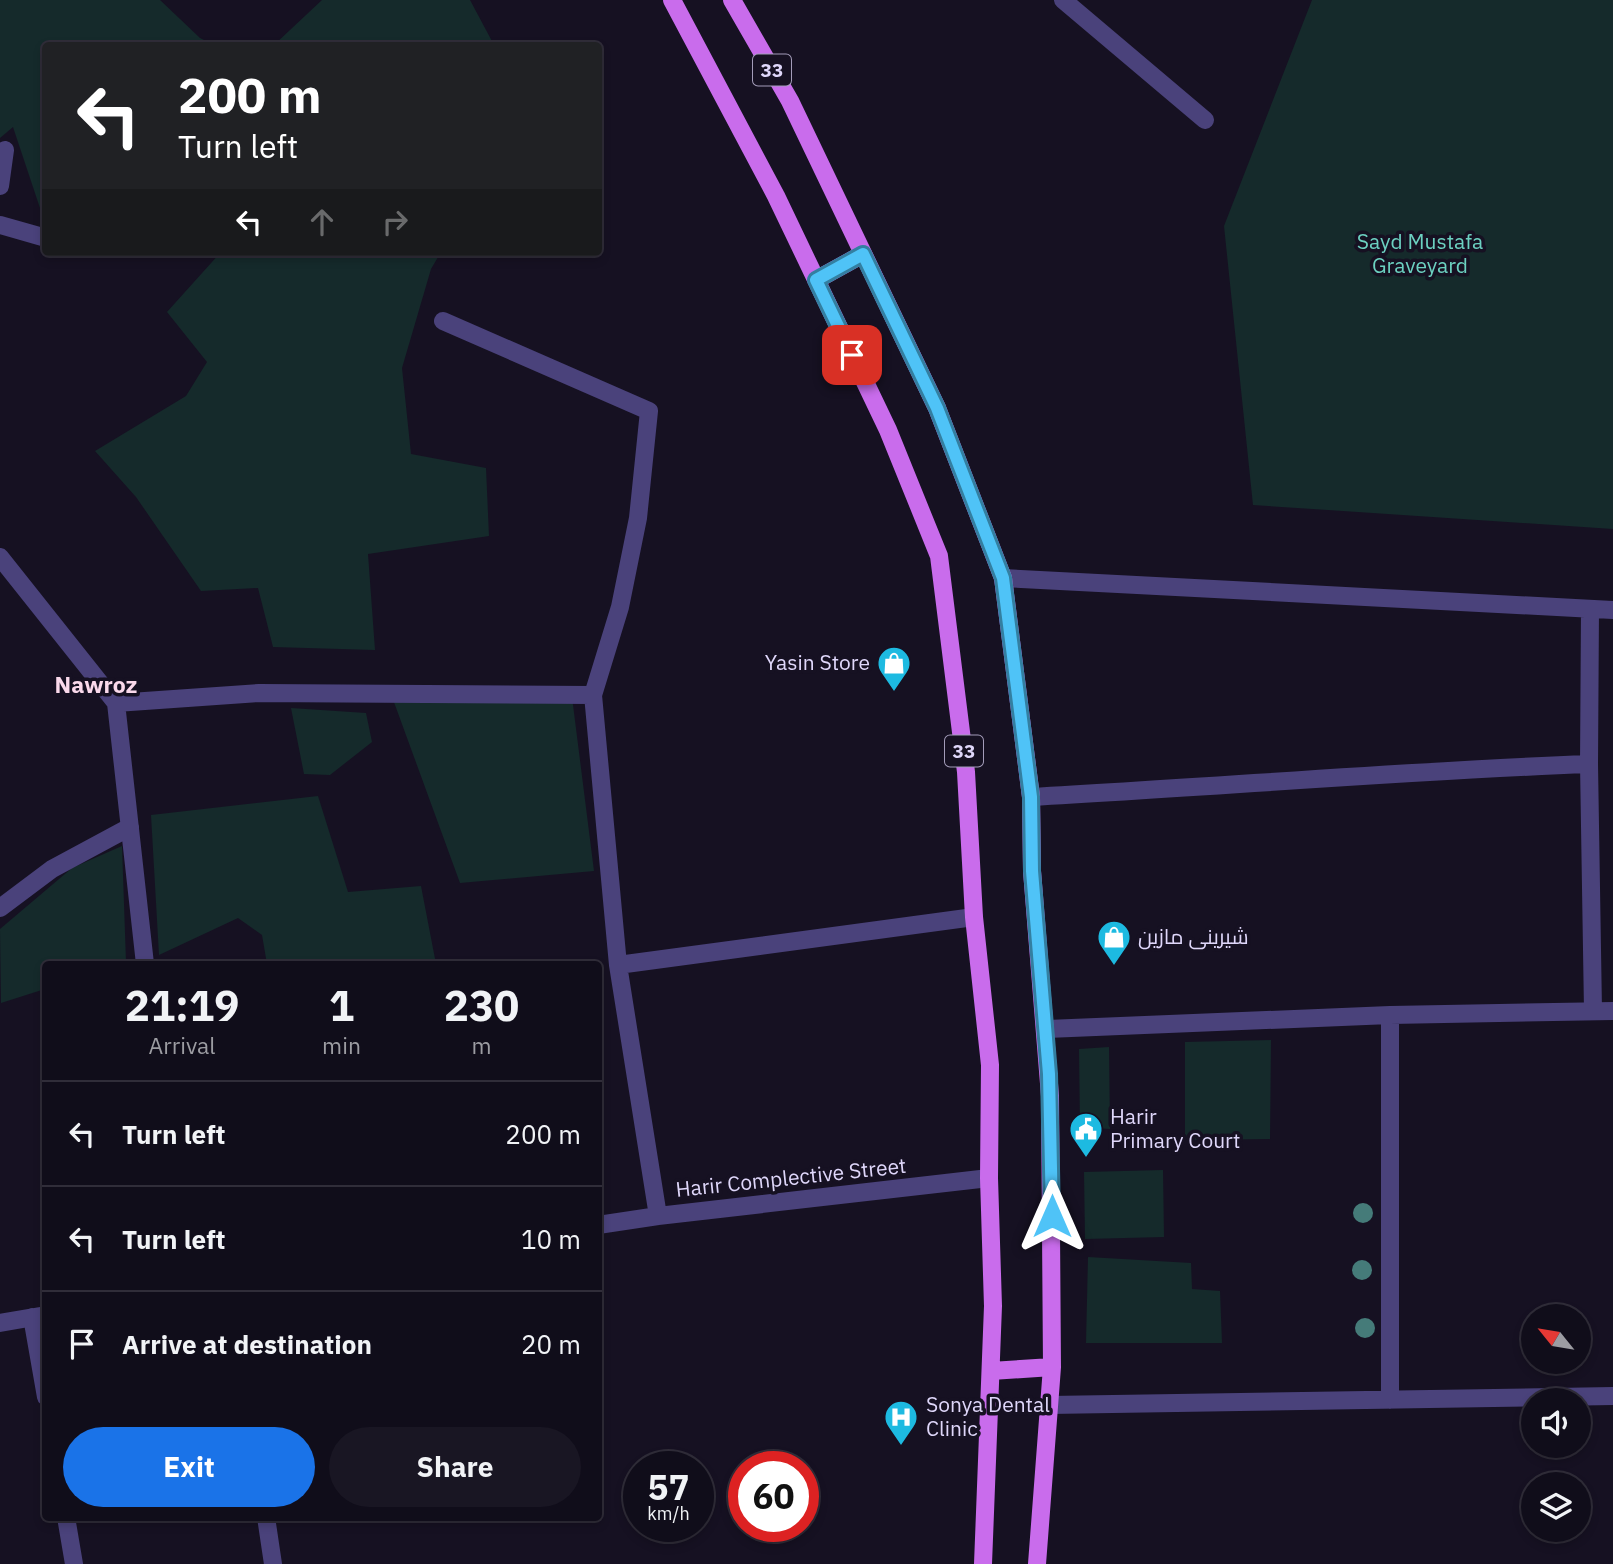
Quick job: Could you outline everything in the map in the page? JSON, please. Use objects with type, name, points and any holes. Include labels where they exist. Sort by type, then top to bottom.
[{"type":"main road","name":"33","points":[[672,0],[776,196],[888,430],[939,556],[966,772],[974,916],[990,1065],[989,1178],[993,1306],[983,1564]]},
{"type":"main road","name":"33","points":[[732,0],[790,101],[937,408],[1003,578],[1031,797],[1032,871],[1046,1030],[1052,1189],[1052,1367],[1037,1564]]},
{"type":"main road","points":[[816,280],[863,254]]},
{"type":"main road","points":[[991,1371],[1052,1367]]},
{"type":"street","points":[[1063,0],[1205,120]]},
{"type":"street","points":[[0,186],[5,150]]},
{"type":"street","points":[[0,225],[42,237]]},
{"type":"street","points":[[443,321],[649,411],[638,518],[620,607],[593,695],[618,965],[658,1216]]},
{"type":"street","points":[[0,558],[116,703],[145,961]]},
{"type":"street","points":[[1003,578],[1613,610]]},
{"type":"street","points":[[1590,609],[1589,764],[1593,1011]]},
{"type":"street","points":[[116,703],[259,693],[593,695]]},
{"type":"street","points":[[1031,797],[1293,783],[1399,771],[1589,764]]},
{"type":"street","points":[[0,908],[52,869],[130,827]]},
{"type":"street","points":[[618,965],[974,916]]},
{"type":"street","points":[[1046,1030],[1390,1015],[1613,1011]]},
{"type":"street","points":[[1390,1015],[1390,1400]]},
{"type":"street","name":"Harir Complective Street","points":[[602,1224],[989,1178]]},
{"type":"street","points":[[0,1323],[39,1316],[42,1351]]},
{"type":"street","points":[[1049,1405],[1613,1396]]},
{"type":"street","points":[[67,1521],[74,1564]]},
{"type":"street","points":[[267,1521],[272,1564]]},
{"type":"green space","points":[[0,0],[160,0],[200,38],[208,42],[42,42],[42,211],[13,127],[0,138]]},
{"type":"green space","points":[[322,0],[470,0],[492,42],[277,42]]},
{"type":"green space","name":"Sayd Mustafa Graveyard","points":[[1312,0],[1613,0],[1613,529],[1253,505],[1224,226]]},
{"type":"green space","points":[[217,256],[439,256],[431,269],[402,368],[411,454],[486,468],[489,536],[368,554],[375,650],[273,647],[258,588],[201,591],[136,497],[95,451],[186,396],[207,362],[167,312]]},
{"type":"green space","points":[[571,689],[594,871],[460,883],[391,694]]},
{"type":"green space","points":[[291,708],[366,713],[372,742],[330,775],[304,774]]},
{"type":"green space","points":[[318,796],[348,892],[421,886],[435,961],[266,961],[262,935],[238,918],[159,955],[151,815]]},
{"type":"green space","points":[[122,846],[126,961],[42,961],[42,990],[1,1003],[0,929],[72,868]]},
{"type":"green space","points":[[1271,1040],[1270,1139],[1185,1140],[1185,1042]]},
{"type":"green space","points":[[1109,1047],[1110,1129],[1080,1127],[1079,1049]]},
{"type":"green space","points":[[1163,1170],[1164,1237],[1085,1239],[1084,1172]]},
{"type":"green space","points":[[1088,1257],[1191,1263],[1192,1289],[1220,1291],[1222,1343],[1086,1343]]},
{"type":"place","name":"Yasin Store","points":[[894,693]]},
{"type":"place","name":"شیرینی مازین","points":[[1114,967]]},
{"type":"place","name":"Harir Primary Court","points":[[1086,1159]]},
{"type":"place","name":"Sonya Dental Clinic","points":[[901,1447]]},
{"type":"district","name":"Nawroz","points":[[96,685]]},
{"type":"route","points":[[852,355],[816,280],[863,254],[937,408],[1003,578],[1031,797],[1032,871],[1049,1074],[1052,1216]]}]
